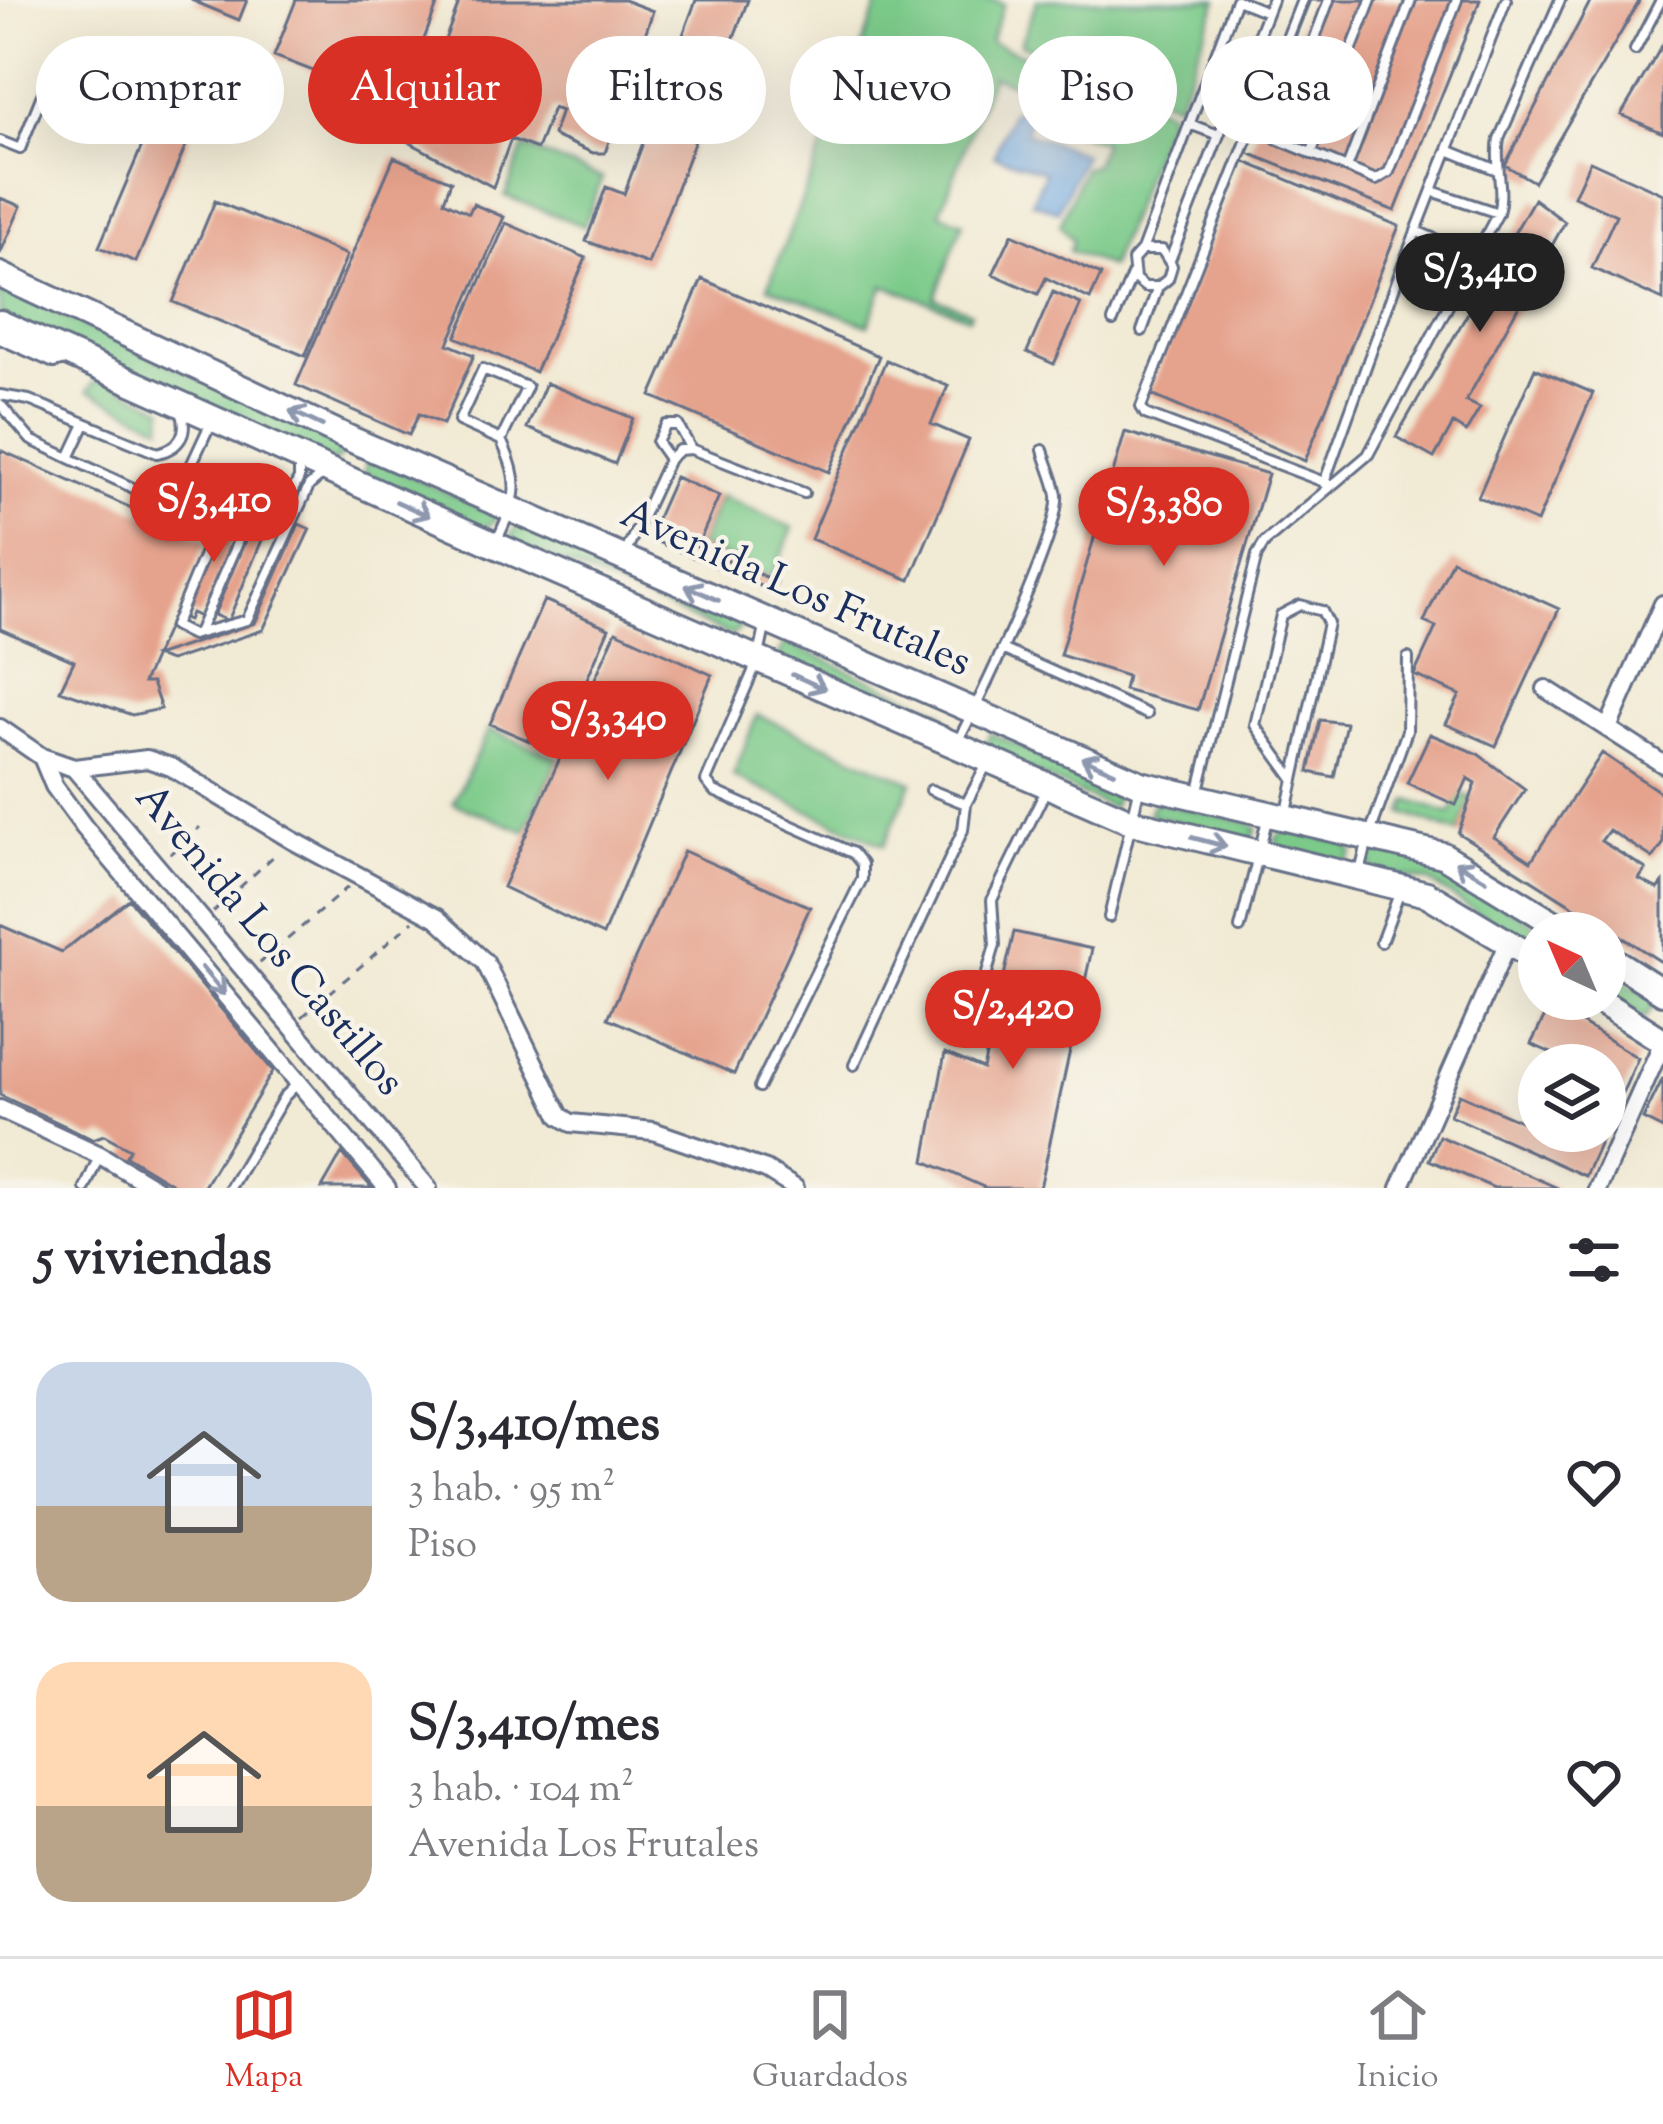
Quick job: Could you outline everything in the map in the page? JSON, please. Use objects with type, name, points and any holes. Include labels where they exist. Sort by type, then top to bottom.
[{"type":"main road","name":"Avenida Los Frutales","points":[[0,275],[355,441],[1141,784],[1443,854],[1536,912]]},
{"type":"main road","name":"Avenida Los Frutales","points":[[0,323],[1132,822],[1427,894],[1518,948]]},
{"type":"main road","points":[[339,476],[355,441]]},
{"type":"main road","points":[[1626,968],[1663,992]]},
{"type":"main road","points":[[1626,1018],[1663,1042]]},
{"type":"street","points":[[1608,728],[1663,604]]},
{"type":"street","points":[[1546,689],[1663,764]]},
{"type":"street","name":"Avenida Los Castillos","points":[[0,728],[42,757],[74,768],[428,1188]]},
{"type":"street","name":"Avenida Los Castillos","points":[[42,757],[54,786],[84,827],[387,1188]]},
{"type":"street","points":[[74,768],[147,759],[189,776],[460,936],[485,962],[560,1116],[571,1123],[653,1131],[766,1170],[795,1188]]},
{"type":"street","points":[[84,827],[99,795]]},
{"type":"street","points":[[134,886],[157,865]]},
{"type":"street","points":[[180,942],[203,920]]},
{"type":"street","points":[[1400,1188],[1508,942]]},
{"type":"street","points":[[1598,1188],[1663,1042]]},
{"type":"street","points":[[319,1107],[343,1087]]},
{"type":"street","points":[[0,1109],[100,1155],[155,1188]]},
{"type":"lane","points":[[1114,320],[1133,260],[1142,250],[1237,0],[1267,12]]},
{"type":"lane","points":[[1258,36],[1272,0]]},
{"type":"lane","points":[[1302,0],[1141,407],[1156,419],[1328,484]]},
{"type":"lane","points":[[1329,0],[1277,136],[1279,142],[1376,180],[1389,172],[1457,0]]},
{"type":"lane","points":[[1311,154],[1371,0]]},
{"type":"lane","points":[[1347,168],[1411,0]]},
{"type":"lane","points":[[1328,484],[1416,231],[1506,0]]},
{"type":"lane","points":[[1197,798],[1257,555],[1328,484],[1368,455],[1498,214],[1499,139],[1560,0]]},
{"type":"lane","points":[[1635,50],[1661,0]]},
{"type":"lane","points":[[0,141],[20,149],[36,110]]},
{"type":"lane","points":[[1190,124],[1201,128]]},
{"type":"lane","points":[[1142,331],[1158,287],[1171,273],[1171,260],[1216,144]]},
{"type":"lane","points":[[1448,150],[1497,170]]},
{"type":"lane","points":[[1432,191],[1498,214]]},
{"type":"lane","points":[[1416,231],[1475,256]]},
{"type":"lane","points":[[1142,250],[1162,250],[1171,260]]},
{"type":"lane","points":[[1132,273],[1140,284],[1158,287]]},
{"type":"lane","points":[[0,339],[54,363],[75,357]]},
{"type":"lane","points":[[495,545],[517,490],[514,468],[501,440],[459,421],[483,369],[527,387],[501,440]]},
{"type":"lane","points":[[0,400],[28,400],[157,453],[175,446],[183,436],[186,423],[179,404]]},
{"type":"lane","points":[[0,400],[31,440],[170,505],[207,431],[219,422]]},
{"type":"lane","points":[[69,458],[86,424]]},
{"type":"lane","points":[[669,459],[657,442],[666,425],[678,425],[691,449]]},
{"type":"lane","points":[[623,558],[669,459],[679,450],[691,449],[803,493]]},
{"type":"lane","points":[[956,746],[1002,649],[1055,512],[1057,496],[1043,450]]},
{"type":"lane","points":[[295,456],[299,478],[277,525],[225,504],[174,626],[192,635],[247,620],[309,486],[320,474],[339,476]]},
{"type":"lane","points":[[198,634],[250,513]]},
{"type":"lane","points":[[1240,928],[1259,856],[1293,778],[1328,623],[1322,611],[1300,605],[1281,615],[1255,725],[1293,778]]},
{"type":"lane","points":[[759,1087],[862,879],[862,863],[853,853],[708,787],[706,781],[758,660],[766,622]]},
{"type":"lane","points":[[1002,649],[1147,714]]},
{"type":"lane","points":[[1359,877],[1407,731],[1408,658]]},
{"type":"lane","points":[[854,1065],[963,830],[966,804],[988,760]]},
{"type":"lane","points":[[1109,917],[1141,784]]},
{"type":"lane","points":[[969,1036],[995,945],[992,900],[1048,787]]},
{"type":"lane","points":[[931,790],[966,804]]},
{"type":"lane","points":[[1381,942],[1402,887]]},
{"type":"lane","points":[[230,1188],[284,1097],[298,1082]]},
{"type":"lane","points":[[86,1188],[100,1155]]},
{"type":"path","points":[[157,865],[200,827]]},
{"type":"path","points":[[203,920],[292,840]]},
{"type":"path","points":[[248,973],[359,878]]},
{"type":"path","points":[[292,1026],[424,912]]},
{"type":"green space","points":[[880,0],[993,0],[1004,4],[992,36],[866,36]]},
{"type":"green space","points":[[1037,0],[1218,0],[1177,104],[1177,36],[1023,36]]},
{"type":"green space","points":[[994,44],[1018,53],[1018,86],[994,77]]},
{"type":"green space","points":[[824,144],[966,144],[940,213],[963,222],[935,298],[971,312],[969,317],[884,285],[868,325],[768,287]]},
{"type":"green space","points":[[1102,144],[1157,144],[1110,267],[1069,251],[1073,241],[1060,225],[1084,168],[1095,164]]},
{"type":"green space","points":[[524,147],[602,178],[584,226],[505,196]]},
{"type":"green space","points":[[0,287],[337,442],[341,456],[335,463],[0,316]]},
{"type":"green space","points":[[104,379],[164,408],[162,426],[88,391]]},
{"type":"green space","points":[[373,459],[494,514],[496,520],[482,530],[364,473],[367,461]]},
{"type":"green space","points":[[721,496],[793,528],[772,577],[699,546]]},
{"type":"green space","points":[[517,525],[740,621],[741,627],[732,636],[514,543],[511,536]]},
{"type":"green space","points":[[785,642],[945,716],[938,728],[777,660]]},
{"type":"green space","points":[[757,715],[912,782],[884,845],[733,776]]},
{"type":"green space","points":[[489,729],[558,758],[525,831],[453,803]]},
{"type":"green space","points":[[990,733],[1119,789],[1112,808],[984,750]]},
{"type":"green space","points":[[1460,794],[1471,797],[1458,833],[1403,813],[1409,800],[1451,814]]},
{"type":"green space","points":[[1154,802],[1248,822],[1257,829],[1250,841],[1148,814]]},
{"type":"green space","points":[[1285,830],[1346,843],[1353,853],[1346,864],[1280,849],[1275,839]]},
{"type":"green space","points":[[1377,850],[1433,862],[1518,914],[1518,938],[1429,882],[1374,871],[1369,861]]},
{"type":"green space","points":[[1626,982],[1657,1002],[1644,1019],[1626,1007]]},
{"type":"water","points":[[1012,110],[1018,112],[1018,144],[1056,144],[1084,154],[1058,211],[1032,202],[1045,172],[994,155]]},
{"type":"building","points":[[191,0],[247,0],[239,20]]},
{"type":"building","points":[[296,0],[439,0],[425,36],[308,36],[308,69],[284,60],[282,36]]},
{"type":"building","points":[[460,0],[624,0],[653,11],[645,36],[566,36],[566,141],[553,134],[561,111],[553,108],[542,136],[542,36],[446,36]]},
{"type":"building","points":[[696,0],[748,0],[734,36],[683,36]]},
{"type":"building","points":[[1310,0],[1480,0],[1395,211],[1248,153],[1252,144],[1373,144],[1373,36],[1295,36]]},
{"type":"building","points":[[1591,0],[1640,0],[1534,182],[1505,165]]},
{"type":"building","points":[[1663,44],[1663,133],[1621,115]]},
{"type":"building","points":[[143,144],[187,144],[136,262],[99,247]]},
{"type":"building","points":[[413,144],[509,144],[493,187]]},
{"type":"building","points":[[572,144],[608,144],[605,153]]},
{"type":"building","points":[[643,144],[693,144],[648,264],[586,241],[606,187],[624,194]]},
{"type":"building","points":[[394,157],[451,181],[444,201],[469,213],[473,204],[504,217],[448,344],[474,355],[443,424],[419,414],[409,435],[296,385]]},
{"type":"building","points":[[1243,161],[1399,226],[1305,461],[1149,394]]},
{"type":"building","points":[[1590,161],[1663,194],[1663,300],[1592,268],[1616,215],[1574,196]]},
{"type":"building","points":[[0,198],[21,206],[0,254]]},
{"type":"building","points":[[1534,199],[1565,222],[1466,401],[1480,408],[1466,432],[1453,424],[1434,458],[1396,437]]},
{"type":"building","points":[[215,201],[347,255],[305,356],[173,302]]},
{"type":"building","points":[[506,223],[586,258],[535,372],[456,337]]},
{"type":"building","points":[[1012,234],[1101,275],[1090,299],[1046,278],[1038,294],[993,274]]},
{"type":"building","points":[[1426,256],[1457,269],[1448,291],[1417,278]]},
{"type":"building","points":[[702,279],[879,356],[829,472],[651,396]]},
{"type":"building","points":[[1053,292],[1081,304],[1054,364],[1027,352]]},
{"type":"building","points":[[886,360],[948,386],[931,424],[969,440],[910,580],[811,539]]},
{"type":"building","points":[[1535,368],[1593,393],[1537,522],[1478,497]]},
{"type":"building","points":[[546,383],[633,418],[615,464],[527,428]]},
{"type":"building","points":[[1125,432],[1268,474],[1198,710],[1124,690],[1127,676],[1060,655]]},
{"type":"building","points":[[0,450],[206,541],[143,683],[152,683],[161,709],[132,715],[60,690],[74,661],[0,629]]},
{"type":"building","points":[[675,477],[719,496],[697,547],[777,582],[772,591],[648,538]]},
{"type":"building","points":[[229,510],[244,517],[200,617],[191,613],[188,620],[182,617]]},
{"type":"building","points":[[253,522],[267,528],[228,621],[214,615]]},
{"type":"building","points":[[299,524],[310,529],[263,630],[170,661],[155,656],[255,623]]},
{"type":"building","points":[[1452,560],[1559,609],[1496,746],[1446,724],[1460,695],[1414,675],[1436,627],[1424,622]]},
{"type":"building","points":[[544,600],[609,628],[555,752],[490,724]]},
{"type":"building","points":[[616,631],[712,675],[603,935],[503,887]]},
{"type":"building","points":[[1320,720],[1346,723],[1334,777],[1309,772]]},
{"type":"building","points":[[1430,734],[1478,754],[1525,789],[1494,837],[1531,861],[1602,753],[1663,794],[1663,844],[1653,858],[1609,830],[1601,841],[1646,869],[1639,879],[1658,889],[1663,883],[1663,963],[1626,940],[1626,912],[1583,912],[1458,833],[1476,783],[1468,778],[1456,805],[1407,783]]},
{"type":"building","points":[[684,851],[810,907],[734,1074],[608,1018]]},
{"type":"building","points":[[129,899],[273,1071],[203,1188],[179,1188],[126,1156],[130,1149],[104,1135],[93,1139],[0,1095],[0,925],[62,952]]},
{"type":"building","points":[[1014,932],[1092,949],[1040,1188],[986,1188],[925,1161],[945,1053],[983,1069]]},
{"type":"building","points":[[1543,1020],[1577,1020],[1615,1044],[1531,1044]]},
{"type":"building","points":[[1626,1051],[1638,1058],[1626,1085]]},
{"type":"building","points":[[1663,1078],[1663,1129],[1643,1119]]},
{"type":"building","points":[[1459,1094],[1518,1120],[1518,1146],[1450,1115]]},
{"type":"building","points":[[1439,1136],[1558,1188],[1494,1188],[1429,1160]]},
{"type":"building","points":[[1532,1152],[1596,1152],[1585,1176]]},
{"type":"building","points":[[342,1153],[372,1188],[322,1188]]}]
